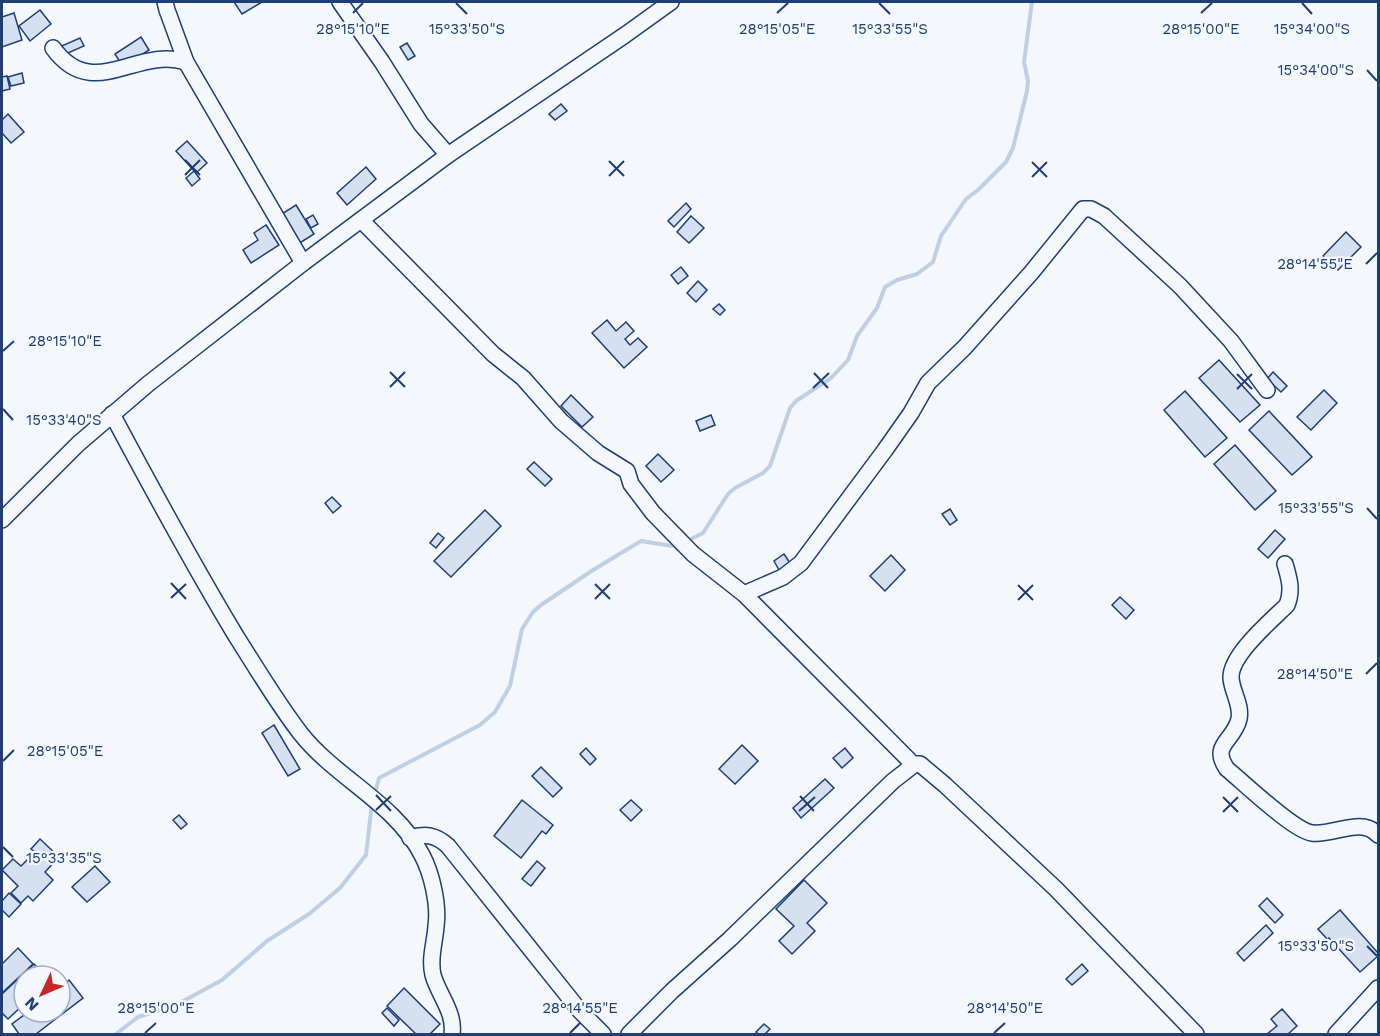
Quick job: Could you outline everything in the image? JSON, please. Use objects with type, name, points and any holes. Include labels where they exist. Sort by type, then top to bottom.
[{"type":"street","points":[[165,2],[186,62],[303,263]]},
{"type":"street","points":[[340,2],[382,62],[421,124],[448,155]]},
{"type":"street","points":[[2,520],[78,444],[112,414],[303,263],[448,155],[625,36],[671,2]]},
{"type":"street","points":[[53,48],[70,66],[94,74],[164,58],[186,62]]},
{"type":"street","points":[[744,594],[783,577],[801,563],[885,450],[911,413],[928,383],[965,347],[1031,273],[1083,208],[1092,209],[1104,216],[1180,286],[1231,341],[1266,390]]},
{"type":"street","points":[[361,220],[493,354],[523,378],[561,421],[598,453],[627,471],[631,484],[653,513],[693,554],[744,594],[909,760],[910,766]]},
{"type":"street","points":[[112,414],[190,560],[265,682],[295,725],[323,758],[387,811],[410,837],[422,856],[430,879],[437,923],[431,962],[437,987],[452,1019],[452,1035]]},
{"type":"street","points":[[1285,564],[1291,596],[1287,604],[1241,653],[1234,665],[1231,677],[1239,719],[1220,751],[1221,760],[1227,768],[1271,806],[1306,832],[1320,833],[1362,826],[1369,827],[1378,835]]},
{"type":"street","points":[[629,1035],[672,991],[730,939],[910,766],[920,764],[1056,889],[1196,1035]]},
{"type":"street","points":[[410,837],[435,836],[447,846],[580,1011],[603,1035]]},
{"type":"street","points":[[1336,1035],[1378,988]]},
{"type":"building","points":[[234,2],[262,2],[242,14]]},
{"type":"building","points":[[40,10],[51,24],[30,41],[19,26]]},
{"type":"building","points":[[14,13],[22,40],[2,47],[2,17]]},
{"type":"building","points":[[141,37],[149,50],[123,67],[115,54]]},
{"type":"building","points":[[80,38],[84,46],[61,56],[57,48]]},
{"type":"building","points":[[407,43],[415,56],[408,60],[400,47]]},
{"type":"building","points":[[22,73],[24,83],[11,86],[8,77]]},
{"type":"building","points":[[7,76],[10,89],[2,91],[2,77]]},
{"type":"building","points":[[561,104],[567,111],[555,120],[549,114]]},
{"type":"building","points":[[8,114],[24,132],[11,143],[2,133],[2,120]]},
{"type":"building","points":[[187,141],[207,163],[196,173],[176,151]]},
{"type":"building","points":[[366,167],[376,179],[347,205],[337,193]]},
{"type":"building","points":[[194,171],[200,179],[192,186],[186,178]]},
{"type":"building","points":[[686,203],[691,209],[674,227],[668,221]]},
{"type":"building","points":[[296,205],[314,234],[295,246],[277,217]]},
{"type":"building","points":[[313,215],[318,224],[311,228],[306,219]]},
{"type":"building","points":[[691,216],[704,228],[689,243],[677,232]]},
{"type":"building","points":[[266,225],[279,245],[251,263],[243,250],[258,240],[254,233]]},
{"type":"building","points":[[1346,232],[1361,247],[1338,270],[1323,256]]},
{"type":"building","points":[[681,267],[688,276],[678,284],[671,275]]},
{"type":"building","points":[[698,281],[707,290],[696,302],[687,293]]},
{"type":"building","points":[[719,304],[725,310],[720,315],[713,309]]},
{"type":"building","points":[[607,320],[616,331],[626,322],[634,331],[625,339],[630,345],[638,338],[647,347],[624,368],[592,333]]},
{"type":"building","points":[[1219,360],[1260,405],[1240,422],[1199,378]]},
{"type":"building","points":[[1273,372],[1287,386],[1281,392],[1267,379]]},
{"type":"building","points":[[1324,390],[1337,403],[1311,430],[1297,417]]},
{"type":"building","points":[[1185,391],[1227,438],[1205,457],[1164,410]]},
{"type":"building","points":[[571,395],[593,417],[582,427],[561,406]]},
{"type":"building","points":[[1269,411],[1312,457],[1292,475],[1249,430]]},
{"type":"building","points":[[711,415],[715,425],[700,431],[696,421]]},
{"type":"building","points":[[1235,445],[1276,491],[1255,510],[1214,464]]},
{"type":"building","points":[[658,454],[674,470],[661,482],[646,466]]},
{"type":"building","points":[[534,462],[552,479],[545,486],[527,469]]},
{"type":"building","points":[[332,497],[341,506],[333,513],[325,503]]},
{"type":"building","points":[[950,509],[957,520],[950,525],[942,514]]},
{"type":"building","points":[[485,510],[501,526],[451,577],[434,561]]},
{"type":"building","points":[[1275,530],[1285,539],[1268,558],[1258,549]]},
{"type":"building","points":[[438,533],[444,538],[436,548],[430,543]]},
{"type":"building","points":[[784,554],[790,563],[779,570],[774,561]]},
{"type":"building","points":[[891,555],[905,570],[885,591],[870,576]]},
{"type":"building","points":[[1120,597],[1134,610],[1126,619],[1112,605]]},
{"type":"building","points":[[274,725],[300,769],[288,776],[262,733]]},
{"type":"building","points":[[742,745],[758,761],[735,784],[719,769]]},
{"type":"building","points":[[586,748],[596,759],[590,765],[580,754]]},
{"type":"building","points":[[845,748],[853,758],[842,768],[833,758]]},
{"type":"building","points":[[541,767],[562,788],[553,797],[532,776]]},
{"type":"building","points":[[825,779],[834,788],[801,818],[793,808]]},
{"type":"building","points":[[522,800],[553,825],[546,834],[542,831],[521,858],[494,836]]},
{"type":"building","points":[[631,800],[642,810],[631,821],[620,810]]},
{"type":"building","points":[[179,815],[187,824],[181,829],[173,820]]},
{"type":"building","points":[[40,839],[59,857],[45,872],[53,880],[33,901],[28,896],[21,903],[11,893],[18,886],[2,870],[13,859],[21,866],[35,852],[31,849]]},
{"type":"building","points":[[537,861],[545,868],[531,886],[522,879]]},
{"type":"building","points":[[95,866],[110,882],[87,902],[72,887]]},
{"type":"building","points":[[804,880],[827,903],[807,923],[815,931],[792,954],[779,941],[794,926],[776,909]]},
{"type":"building","points":[[9,893],[21,904],[9,917],[2,910],[2,901]]},
{"type":"building","points":[[1267,898],[1283,915],[1275,923],[1259,906]]},
{"type":"building","points":[[1340,910],[1378,953],[1378,956],[1360,972],[1318,929]]},
{"type":"building","points":[[1266,925],[1273,933],[1244,961],[1237,953]]},
{"type":"building","points":[[18,948],[33,964],[12,964],[12,984],[2,993],[2,964]]},
{"type":"building","points":[[1082,964],[1088,971],[1072,985],[1066,979]]},
{"type":"building","points":[[72,984],[83,998],[72,1006]]},
{"type":"building","points":[[12,985],[12,1015],[8,1019],[2,1013],[2,994]]},
{"type":"building","points":[[404,988],[440,1024],[430,1034],[416,1034],[387,1006]]},
{"type":"building","points":[[387,1008],[399,1020],[394,1026],[382,1013]]},
{"type":"building","points":[[1282,1009],[1297,1026],[1288,1034],[1267,1034],[1277,1026],[1271,1019]]},
{"type":"building","points":[[12,1024],[49,1024],[36,1034],[19,1034]]},
{"type":"building","points":[[764,1024],[770,1029],[765,1034],[758,1034],[756,1032]]},
{"type":"waterway","points":[[687,541],[703,533],[728,494],[763,473],[770,466],[790,408],[796,401],[831,378],[848,360],[857,336],[877,308],[885,287],[897,280],[917,274],[933,262],[941,236],[966,199],[1006,162],[1013,148],[1027,91],[1028,81],[1024,62],[1032,2]]},
{"type":"waterway","points":[[375,794],[379,778],[480,725],[495,712],[510,686],[522,629],[533,612],[541,605],[641,541],[675,545]]},
{"type":"waterway","points":[[116,1034],[138,1017],[176,1005],[222,980],[267,941],[309,914],[340,888],[366,855],[372,803]]}]
